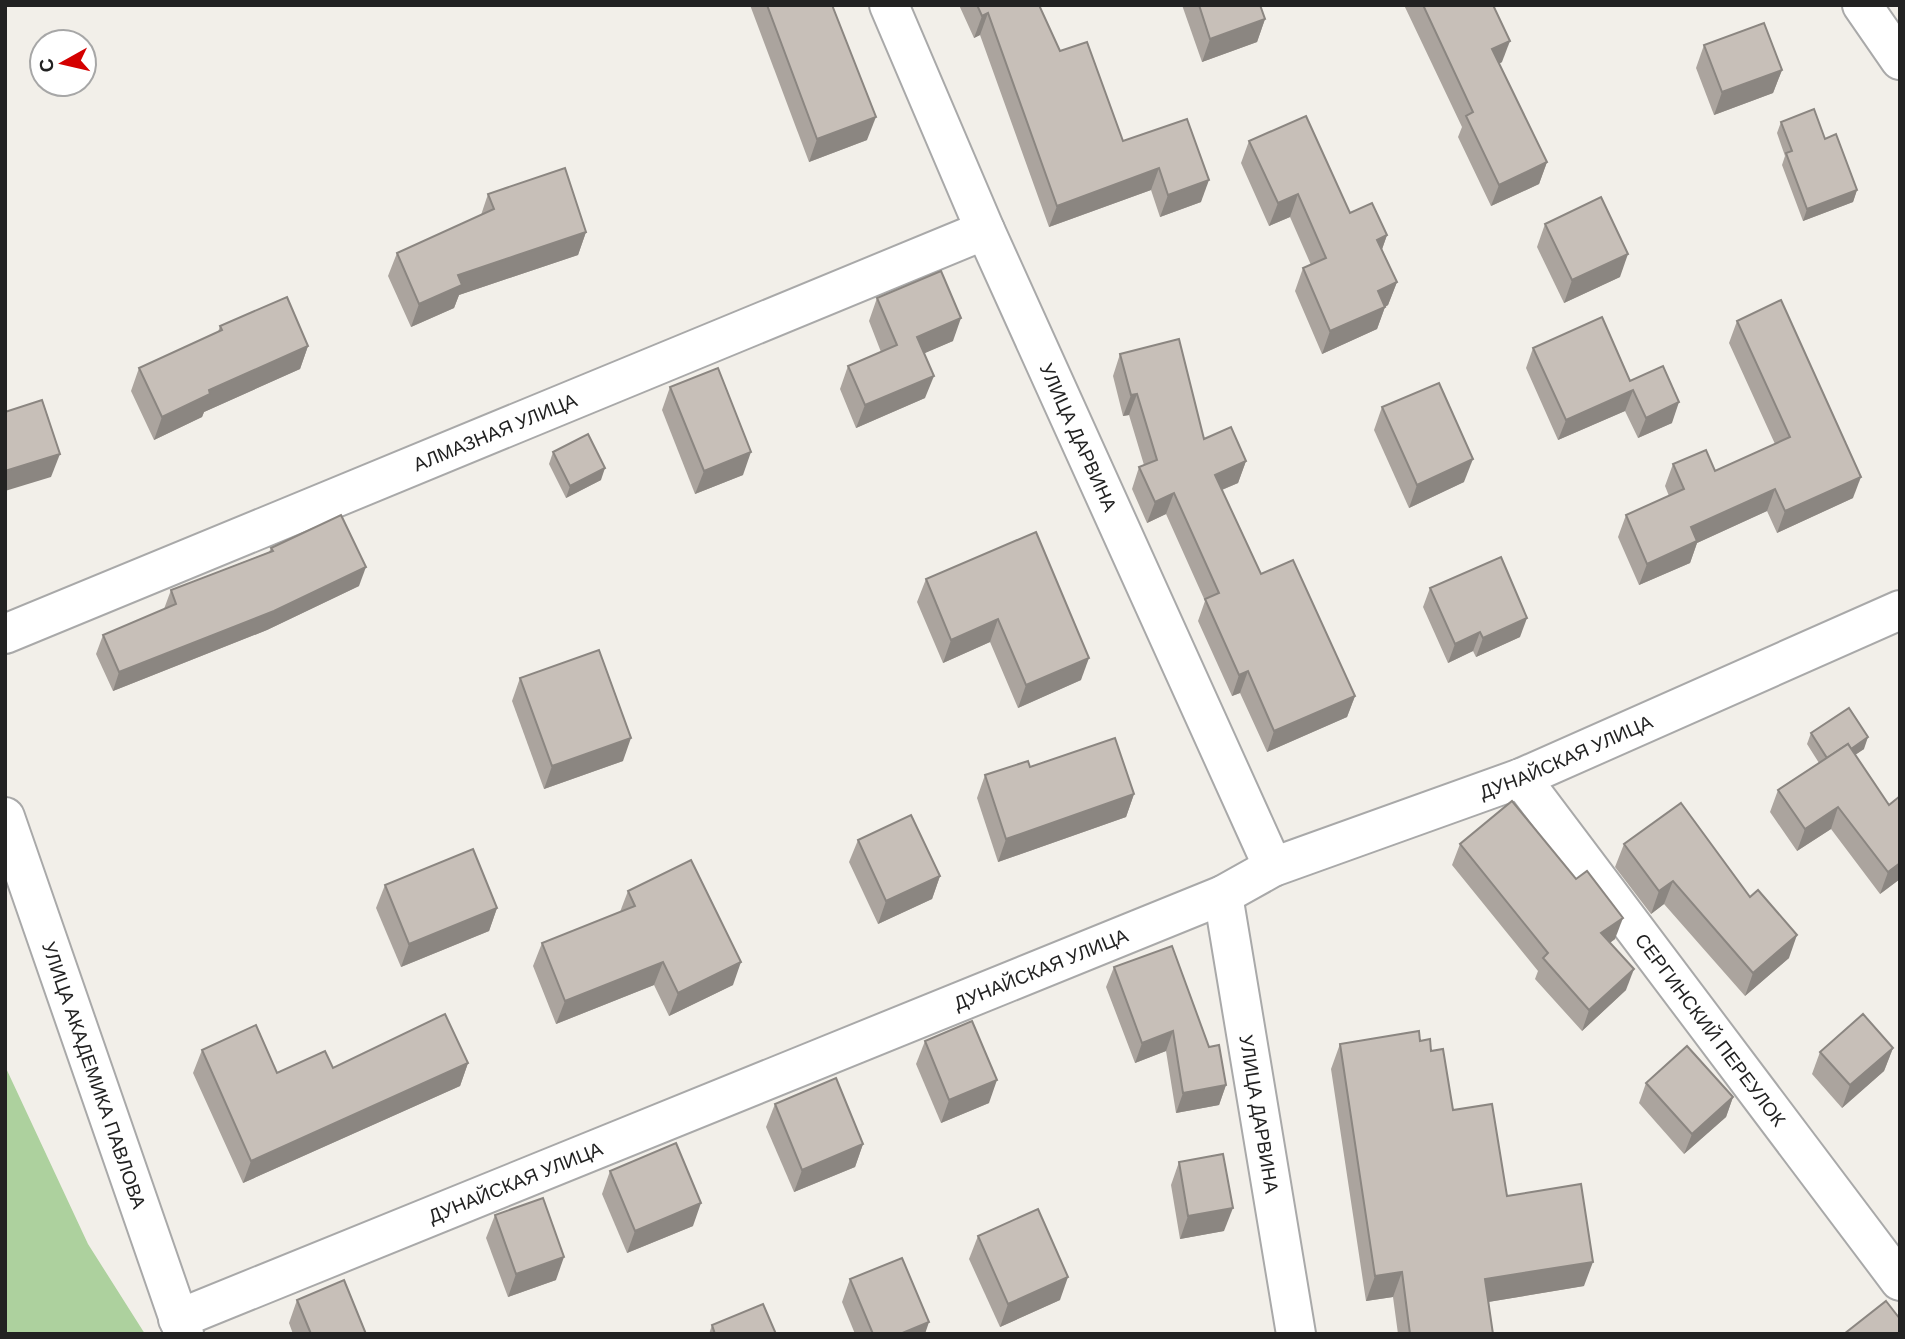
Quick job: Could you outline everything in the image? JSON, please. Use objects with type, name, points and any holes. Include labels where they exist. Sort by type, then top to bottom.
[{"type":"street","name":"УЛИЦА ДАРВИНА","points":[[889,5],[985,230],[1273,867]]},
{"type":"street","points":[[1861,5],[1900,60]]},
{"type":"street","name":"АЛМАЗНАЯ УЛИЦА","points":[[5,634],[985,230]]},
{"type":"street","name":"ДУНАЙСКАЯ УЛИЦА","points":[[181,1326],[1223,895],[1273,867],[1521,778],[1900,610]]},
{"type":"street","name":"СЕРГИНСКИЙ ПЕРЕУЛОК","points":[[1521,778],[1900,1281]]},
{"type":"street","name":"УЛИЦА АКАДЕМИКА ПАВЛОВА","points":[[5,817],[181,1326]]},
{"type":"street","name":"УЛИЦА ДАРВИНА","points":[[1223,895],[1296,1334]]},
{"type":"green space","points":[[5,1066],[88,1244],[145,1334],[5,1334]]},
{"type":"building","points":[[767,5],[832,5],[876,117],[817,139]]},
{"type":"building","points":[[977,5],[1039,5],[1060,51],[1087,42],[1123,141],[1187,119],[1209,180],[1168,195],[1159,168],[1057,206],[988,13],[982,16]]},
{"type":"building","points":[[1199,5],[1260,5],[1265,19],[1210,39]]},
{"type":"building","points":[[1423,5],[1493,5],[1510,41],[1492,49],[1547,162],[1499,185],[1466,116],[1473,112]]},
{"type":"building","points":[[1764,23],[1782,70],[1722,92],[1704,45]]},
{"type":"building","points":[[1814,109],[1825,139],[1836,134],[1857,190],[1807,209],[1786,153],[1792,151],[1781,122]]},
{"type":"building","points":[[1306,116],[1350,213],[1372,203],[1387,235],[1377,240],[1397,282],[1378,291],[1385,307],[1330,331],[1303,268],[1326,258],[1298,194],[1278,203],[1249,141]]},
{"type":"building","points":[[565,168],[586,232],[458,275],[462,285],[419,304],[397,253],[494,209],[488,194]]},
{"type":"building","points":[[1601,197],[1628,254],[1572,280],[1545,224]]},
{"type":"building","points":[[941,271],[961,318],[917,337],[934,376],[865,405],[848,366],[897,345],[877,298]]},
{"type":"building","points":[[287,297],[308,346],[209,390],[210,394],[162,417],[139,368],[222,330],[220,326]]},
{"type":"building","points":[[1781,300],[1861,477],[1785,511],[1775,489],[1691,527],[1697,541],[1647,564],[1626,515],[1684,489],[1673,464],[1706,450],[1715,471],[1790,437],[1737,321]]},
{"type":"building","points":[[1602,317],[1630,381],[1663,366],[1679,402],[1646,418],[1633,390],[1566,420],[1533,348]]},
{"type":"building","points":[[1179,339],[1204,439],[1231,427],[1246,461],[1215,475],[1261,574],[1293,560],[1355,696],[1274,731],[1248,671],[1239,675],[1205,599],[1219,593],[1174,493],[1155,502],[1139,467],[1157,460],[1137,394],[1131,395],[1120,354]]},
{"type":"building","points":[[718,368],[751,452],[704,471],[670,387]]},
{"type":"building","points":[[1439,383],[1473,459],[1417,485],[1382,407]]},
{"type":"building","points":[[42,400],[60,454],[5,471],[5,412]]},
{"type":"building","points":[[588,434],[605,468],[570,486],[553,452]]},
{"type":"building","points":[[341,515],[366,567],[274,611],[119,672],[103,635],[176,604],[171,590],[273,551],[271,548]]},
{"type":"building","points":[[1036,532],[1089,658],[1026,685],[998,619],[951,640],[926,579]]},
{"type":"building","points":[[1501,557],[1527,618],[1483,638],[1480,632],[1455,644],[1430,588]]},
{"type":"building","points":[[599,650],[631,738],[552,766],[520,678]]},
{"type":"building","points":[[1849,708],[1868,737],[1851,749],[1848,744],[1827,758],[1811,733]]},
{"type":"building","points":[[1115,738],[1134,794],[1006,839],[985,775],[1028,761],[1030,767]]},
{"type":"building","points":[[1848,744],[1889,805],[1900,796],[1900,863],[1888,872],[1838,807],[1805,829],[1778,790]]},
{"type":"building","points":[[1512,801],[1576,879],[1587,871],[1623,918],[1601,933],[1634,969],[1589,1010],[1543,958],[1548,953],[1460,844]]},
{"type":"building","points":[[1681,803],[1750,897],[1758,890],[1797,935],[1753,973],[1673,881],[1659,891],[1624,844]]},
{"type":"building","points":[[911,815],[940,876],[886,901],[858,840]]},
{"type":"building","points":[[473,849],[497,908],[409,944],[385,885]]},
{"type":"building","points":[[691,860],[741,962],[678,993],[663,962],[565,1001],[542,943],[635,906],[628,891]]},
{"type":"building","points":[[1172,946],[1209,1047],[1219,1045],[1226,1085],[1183,1093],[1173,1031],[1142,1043],[1114,967]]},
{"type":"building","points":[[445,1014],[468,1063],[251,1161],[202,1050],[256,1025],[277,1073],[325,1051],[333,1068]]},
{"type":"building","points":[[1863,1014],[1893,1048],[1850,1085],[1820,1052]]},
{"type":"building","points":[[972,1021],[997,1080],[949,1100],[925,1041]]},
{"type":"building","points":[[1419,1031],[1420,1041],[1430,1039],[1431,1051],[1443,1049],[1453,1110],[1492,1104],[1507,1196],[1581,1184],[1593,1262],[1485,1279],[1493,1334],[1410,1334],[1402,1272],[1375,1276],[1340,1044]]},
{"type":"building","points":[[1687,1046],[1733,1097],[1692,1134],[1646,1083]]},
{"type":"building","points":[[836,1078],[863,1144],[802,1170],[775,1104]]},
{"type":"building","points":[[676,1143],[701,1203],[635,1231],[610,1171]]},
{"type":"building","points":[[1223,1154],[1233,1208],[1188,1216],[1179,1162]]},
{"type":"building","points":[[543,1198],[564,1257],[516,1274],[495,1215]]},
{"type":"building","points":[[1038,1209],[1068,1277],[1008,1304],[978,1236]]},
{"type":"building","points":[[902,1258],[929,1322],[900,1334],[873,1334],[850,1279]]},
{"type":"building","points":[[344,1280],[366,1334],[311,1334],[297,1300]]},
{"type":"building","points":[[1886,1301],[1900,1319],[1900,1334],[1844,1334]]},
{"type":"building","points":[[763,1304],[776,1334],[715,1334],[712,1325]]}]
